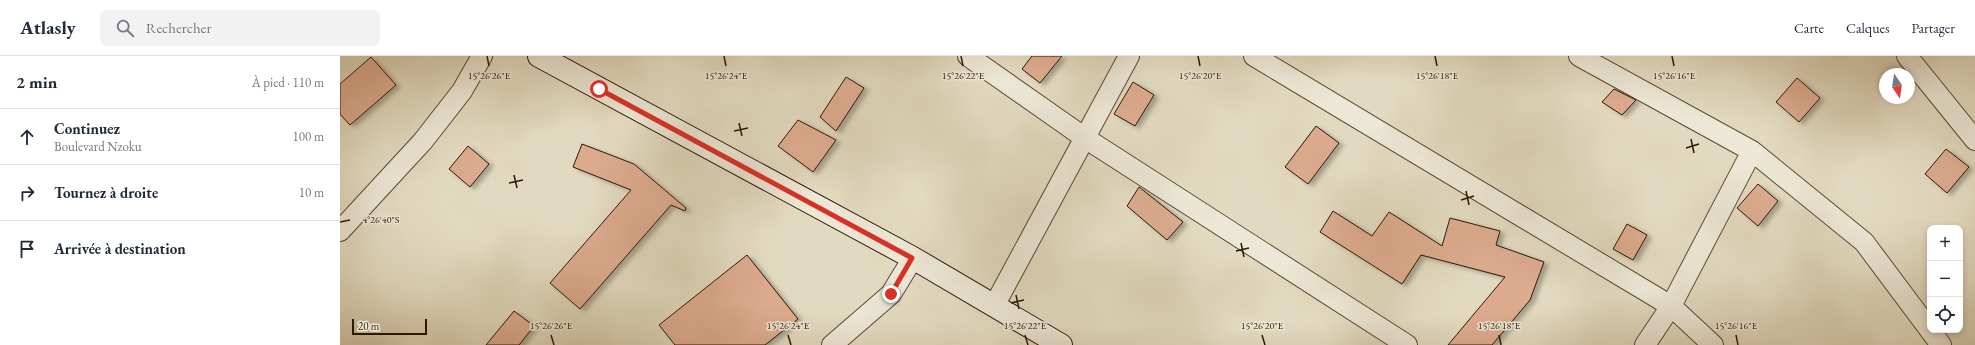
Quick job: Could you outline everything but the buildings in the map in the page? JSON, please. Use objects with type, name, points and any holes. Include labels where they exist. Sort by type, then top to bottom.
[{"type":"street","points":[[340,230],[423,141],[462,91],[482,56]]},
{"type":"street","points":[[539,56],[912,258],[1061,345]]},
{"type":"street","points":[[968,56],[1085,138],[1407,345]]},
{"type":"street","points":[[994,306],[1129,56]]},
{"type":"street","points":[[1254,56],[1671,306],[1713,345]]},
{"type":"street","points":[[1579,56],[1752,150],[1864,242],[1941,345]]},
{"type":"street","points":[[1907,56],[1975,140]]},
{"type":"street","points":[[1646,345],[1671,306],[1752,150]]},
{"type":"street","points":[[832,345],[891,294],[912,258]]},
{"type":"route","points":[[599,89],[912,258],[891,294]]}]
